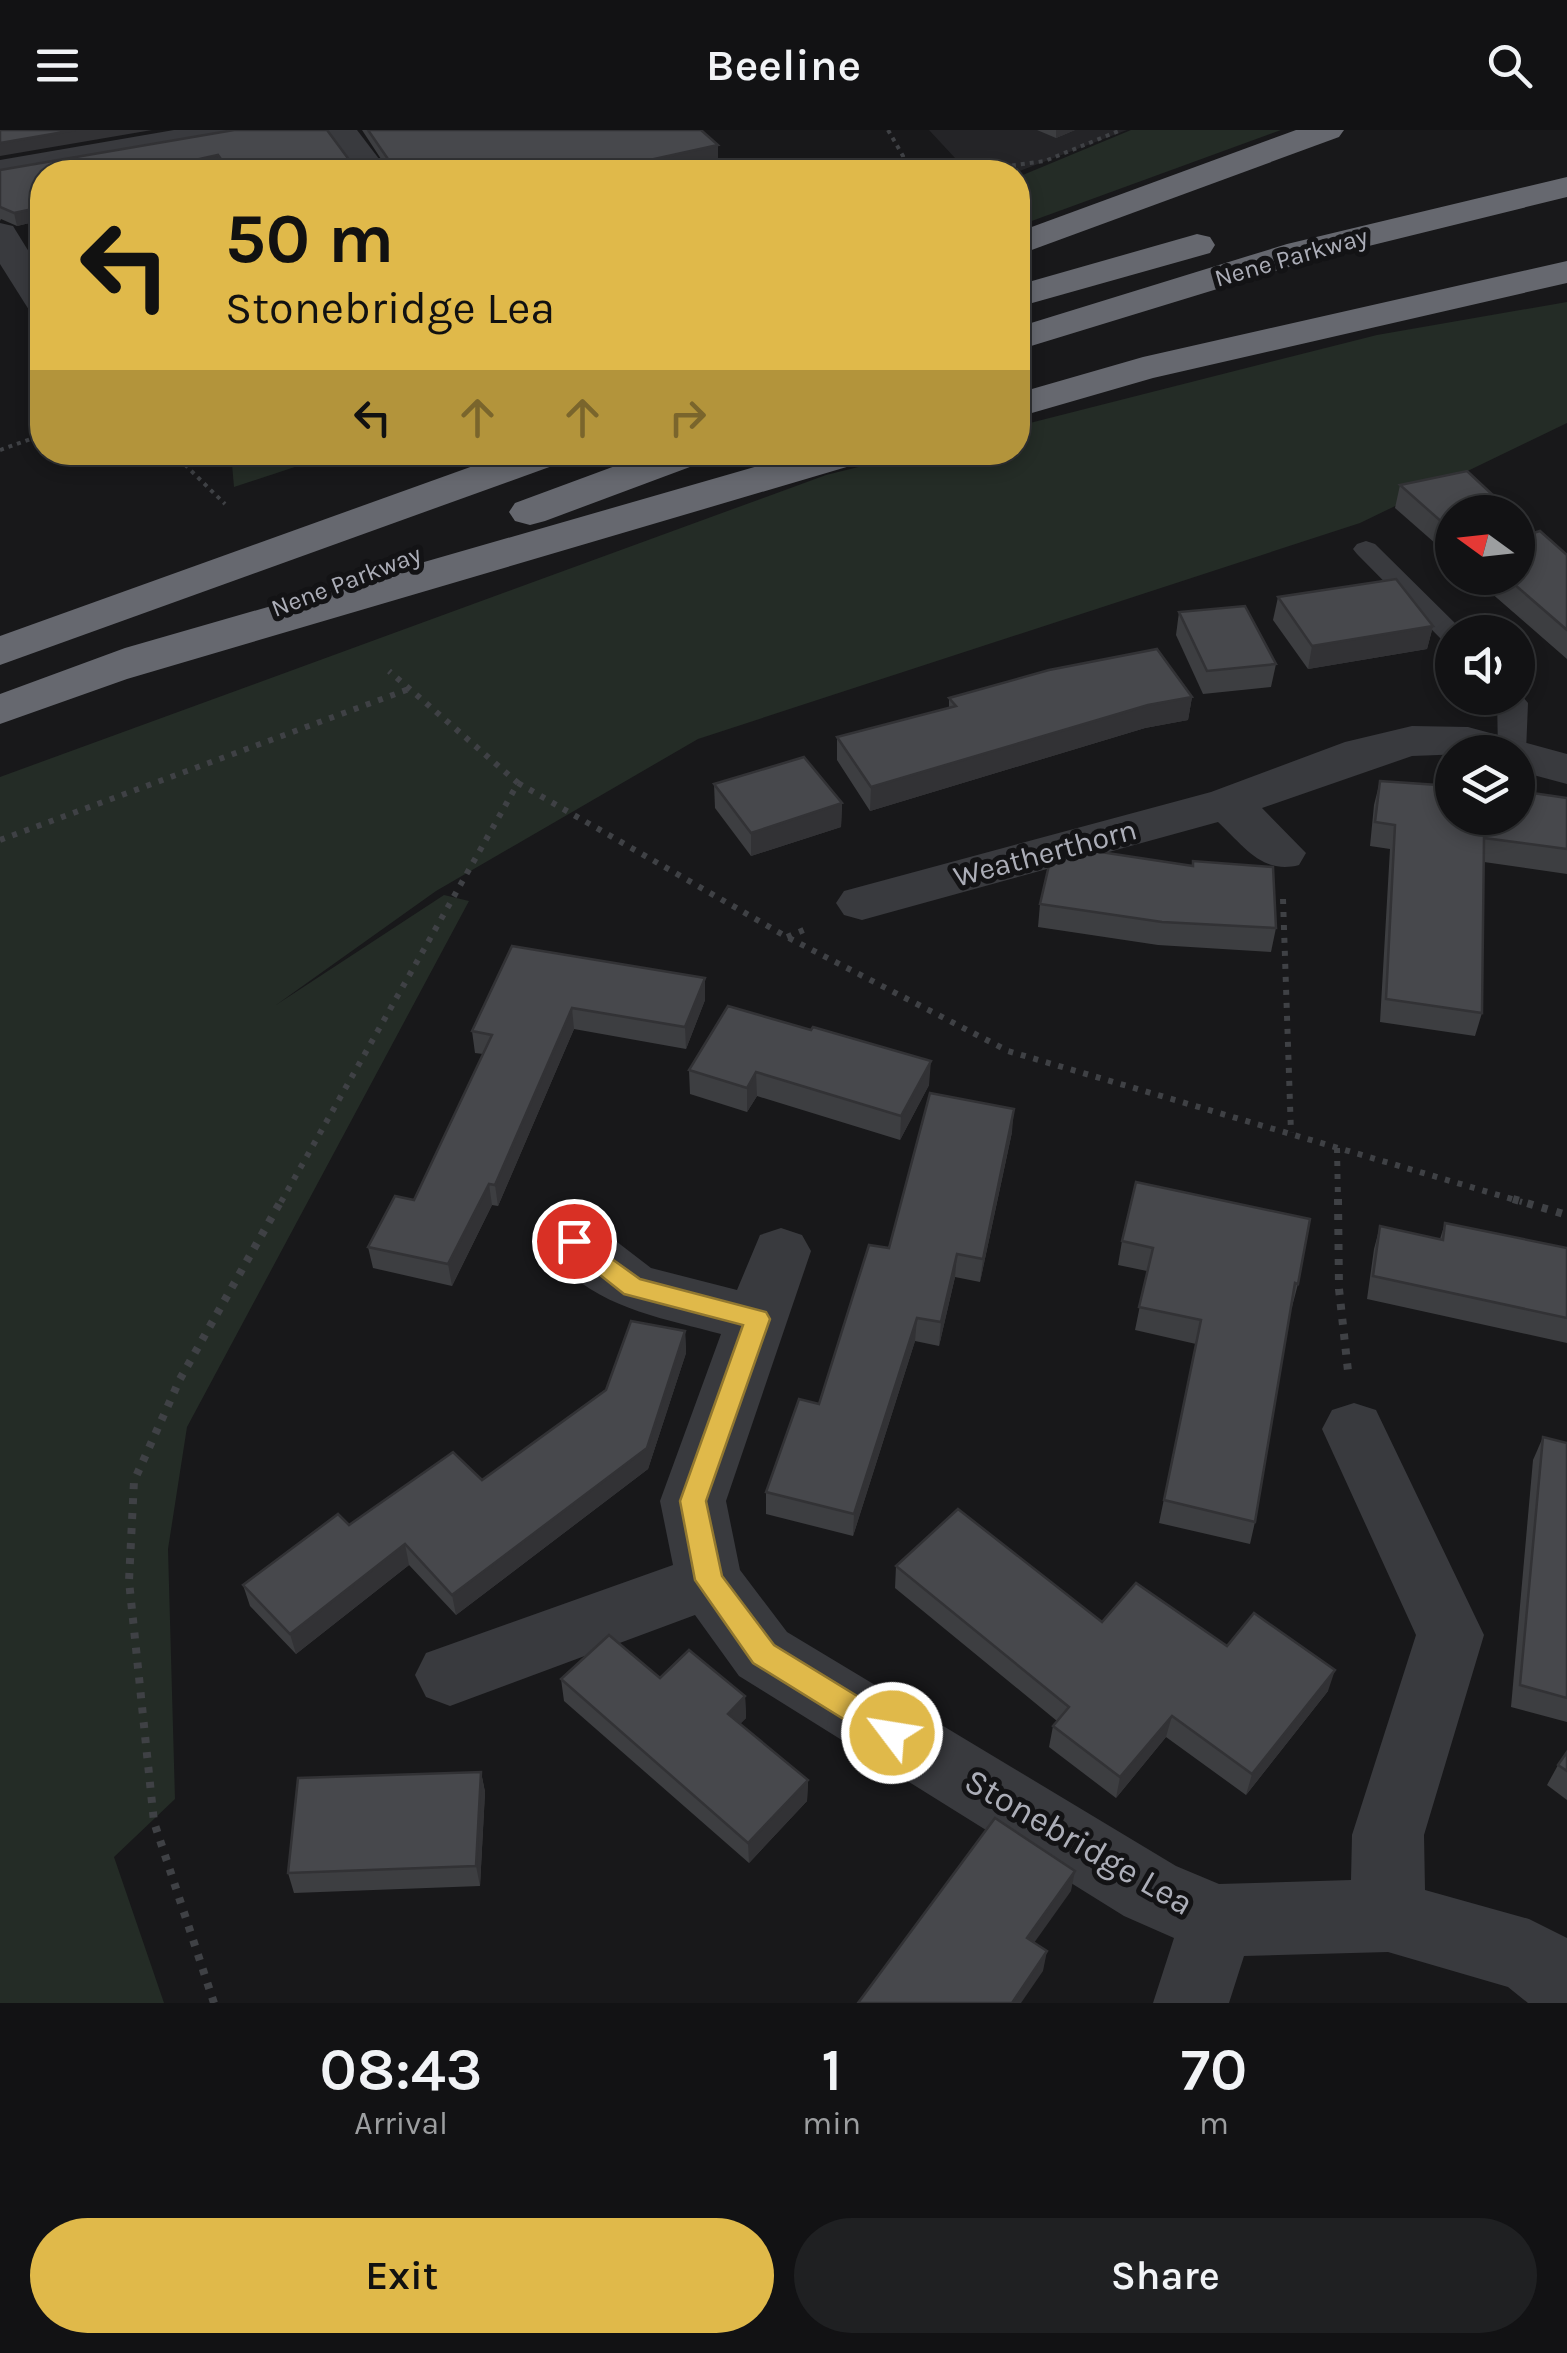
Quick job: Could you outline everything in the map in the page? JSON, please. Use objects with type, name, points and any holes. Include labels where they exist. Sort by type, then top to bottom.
[{"type":"highway","points":[[1030,240],[1327,130]]},
{"type":"highway","name":"Nene Parkway","points":[[1030,335],[1300,252],[1567,187]]},
{"type":"highway","name":"Nene Parkway","points":[[1280,222],[1318,212]]},
{"type":"highway","name":"Nene Parkway","points":[[1030,293],[1225,237]]},
{"type":"highway","points":[[1030,402],[1143,370],[1567,272]]},
{"type":"highway","points":[[398,507],[488,465]]},
{"type":"highway","name":"Nene Parkway","points":[[0,651],[516,465]]},
{"type":"highway","name":"Nene Parkway","points":[[0,710],[657,465]]},
{"type":"highway","points":[[108,670],[808,465]]},
{"type":"street","points":[[58,160],[233,130]]},
{"type":"street","points":[[340,130],[363,160]]},
{"type":"street","points":[[0,170],[30,165]]},
{"type":"street","points":[[0,234],[23,282]]},
{"type":"street","name":"Weatherthorn","points":[[862,903],[1228,803],[1362,754],[1412,741],[1435,741]]},
{"type":"street","name":"Weatherthorn","points":[[1535,760],[1567,769]]},
{"type":"street","points":[[1228,803],[1281,853]]},
{"type":"street","points":[[574,1241],[632,1287],[758,1319]]},
{"type":"street","name":"Stonebridge Lea","points":[[781,1251],[693,1501],[709,1580],[764,1654],[1150,1891],[1218,1920],[1388,1916],[1529,1956],[1567,1986]]},
{"type":"street","points":[[1354,1429],[1450,1635],[1388,1835],[1388,1916]]},
{"type":"street","points":[[450,1675],[709,1580]]},
{"type":"street","name":"Stonebridge Lea","points":[[1190,2003],[1218,1920]]},
{"type":"lane","points":[[1366,549],[1435,619]]},
{"type":"path","points":[[888,130],[903,160]]},
{"type":"path","points":[[1030,162],[1045,160],[1121,130]]},
{"type":"path","points":[[0,450],[30,439]]},
{"type":"path","points":[[185,465],[225,504]]},
{"type":"path","points":[[388,671],[518,783],[787,937],[1008,1051],[1567,1216]]},
{"type":"path","points":[[0,840],[409,689]]},
{"type":"path","points":[[214,2003],[154,1822],[129,1580],[134,1481],[180,1379],[518,783]]},
{"type":"path","points":[[1281,853],[1291,1133]]},
{"type":"path","points":[[1337,1148],[1339,1289],[1354,1429]]},
{"type":"shaded area","points":[[929,130],[1127,130],[1030,167],[1030,160],[957,160]]},
{"type":"shaded area","points":[[1131,130],[1281,130],[1030,222],[1030,172]]},
{"type":"shaded area","points":[[1567,302],[1567,423],[1360,523],[698,739],[436,891],[276,1005],[444,895],[469,901],[187,1427],[168,1549],[175,1799],[114,1857],[164,2003],[0,2003],[0,777],[826,475],[866,465],[1030,465],[1030,423],[1377,335]]},
{"type":"shaded area","points":[[232,465],[301,465],[234,487]]},
{"type":"building","points":[[0,130],[75,130],[0,143]]},
{"type":"building","points":[[234,130],[327,130],[349,160],[222,160],[218,155],[195,160],[58,160]]},
{"type":"building","points":[[368,130],[701,130],[718,145],[650,160],[389,160]]},
{"type":"building","points":[[30,165],[30,210],[14,213],[0,207],[0,170]]},
{"type":"building","points":[[1467,471],[1493,495],[1435,495],[1435,516],[1400,485]]},
{"type":"building","points":[[1540,531],[1567,555],[1567,630],[1527,595],[1535,595],[1535,532]]},
{"type":"building","points":[[1396,579],[1433,626],[1312,646],[1278,597]]},
{"type":"building","points":[[1245,606],[1276,664],[1207,671],[1179,612]]},
{"type":"building","points":[[1157,649],[1192,697],[1148,705],[871,787],[837,737],[956,706],[949,698],[1049,670]]},
{"type":"building","points":[[804,757],[842,803],[751,833],[714,784]]},
{"type":"building","points":[[1380,781],[1435,785],[1435,835],[1535,835],[1535,793],[1567,798],[1567,849],[1484,838],[1482,1013],[1386,999],[1395,825],[1375,822]]},
{"type":"building","points":[[1061,846],[1193,866],[1193,861],[1273,867],[1276,928],[1162,922],[1040,904],[1053,848]]},
{"type":"building","points":[[512,946],[705,978],[685,1027],[572,1008],[495,1185],[489,1184],[448,1264],[368,1247],[395,1196],[414,1200],[492,1035],[472,1031]]},
{"type":"building","points":[[728,1006],[931,1061],[901,1116],[756,1072],[747,1088],[689,1070]]},
{"type":"building","points":[[930,1093],[1014,1109],[983,1259],[957,1254],[941,1322],[917,1318],[854,1514],[766,1492],[799,1399],[819,1404],[869,1245],[889,1248]]},
{"type":"building","points":[[1136,1182],[1310,1219],[1298,1284],[1295,1283],[1255,1522],[1164,1500],[1201,1320],[1139,1307],[1153,1248],[1122,1241]]},
{"type":"building","points":[[1445,1223],[1567,1248],[1567,1318],[1373,1276],[1380,1226],[1443,1240]]},
{"type":"building","points":[[631,1321],[685,1331],[647,1448],[452,1595],[405,1544],[290,1634],[243,1585],[338,1514],[349,1525],[453,1452],[482,1480],[606,1390]]},
{"type":"building","points":[[1543,1437],[1567,1443],[1567,1698],[1520,1685]]},
{"type":"building","points":[[958,1509],[1102,1622],[1136,1583],[1227,1646],[1254,1613],[1335,1670],[1252,1774],[1172,1716],[1120,1777],[1053,1726],[1069,1707],[896,1566]]},
{"type":"building","points":[[609,1635],[660,1678],[689,1650],[745,1696],[728,1714],[808,1780],[748,1843],[561,1679]]},
{"type":"building","points":[[1567,1752],[1567,1771],[1558,1765]]},
{"type":"building","points":[[481,1772],[476,1866],[288,1873],[298,1778]]},
{"type":"building","points":[[995,1818],[1075,1871],[1027,1938],[1047,1951],[1012,2003],[858,2003]]},
{"type":"route","points":[[574,1241],[632,1287],[758,1319],[693,1501],[709,1580],[764,1654],[892,1733]]}]
